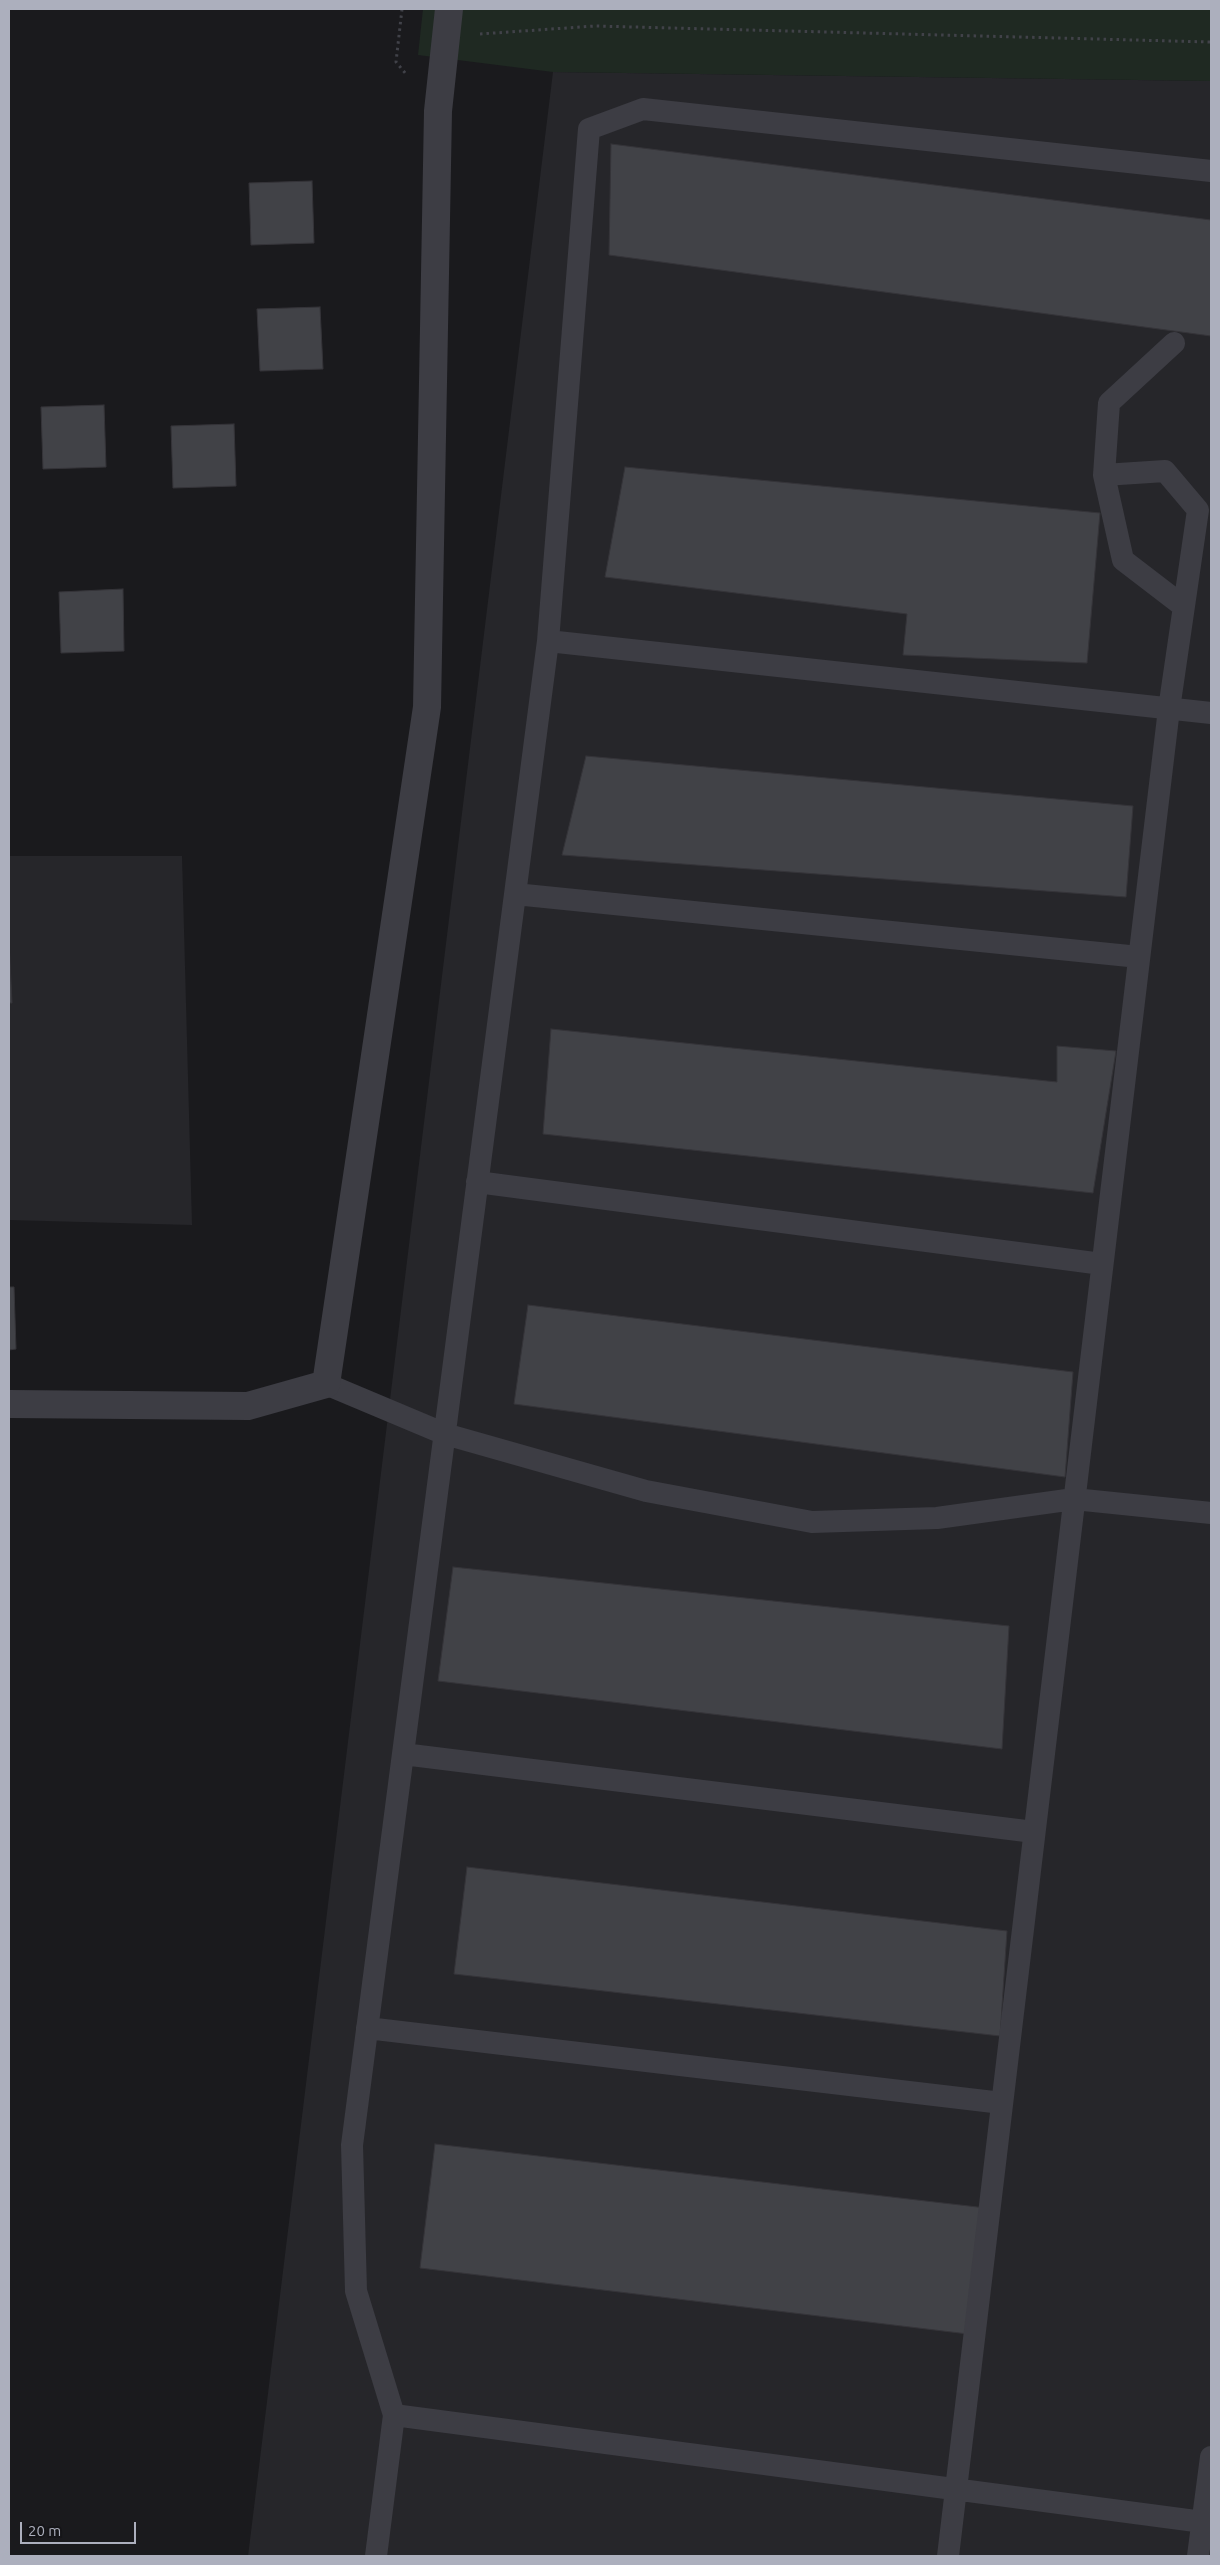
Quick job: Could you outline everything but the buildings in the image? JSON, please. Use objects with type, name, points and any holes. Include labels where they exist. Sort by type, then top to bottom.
[{"type":"street","points":[[9,1404],[248,1406],[326,1384],[427,707],[438,111],[449,9]]},
{"type":"lane","points":[[376,2556],[394,2415],[356,2291],[352,2145],[548,641],[589,130],[643,109],[1211,171]]},
{"type":"lane","points":[[1174,343],[1109,403],[1104,475],[1123,560],[1184,606]]},
{"type":"lane","points":[[948,2556],[1169,709],[1198,510],[1165,471],[1104,475]]},
{"type":"lane","points":[[548,641],[1211,713]]},
{"type":"lane","points":[[515,894],[1139,957]]},
{"type":"lane","points":[[477,1182],[1102,1264]]},
{"type":"lane","points":[[326,1384],[445,1434],[646,1491],[812,1522],[937,1518],[1074,1499],[1211,1513]]},
{"type":"lane","points":[[403,1754],[1034,1832]]},
{"type":"lane","points":[[367,2028],[1002,2103]]},
{"type":"lane","points":[[394,2415],[1203,2522]]},
{"type":"lane","points":[[1198,2556],[1211,2456]]},
{"type":"path","points":[[446,38],[595,26],[1211,42]]},
{"type":"shaded area","points":[[423,9],[1211,9],[1211,81],[553,72],[418,55]]},
{"type":"shaded area","points":[[553,72],[1211,81],[1211,2556],[248,2556]]},
{"type":"shaded area","points":[[9,856],[182,856],[192,1225],[9,1220]]}]
